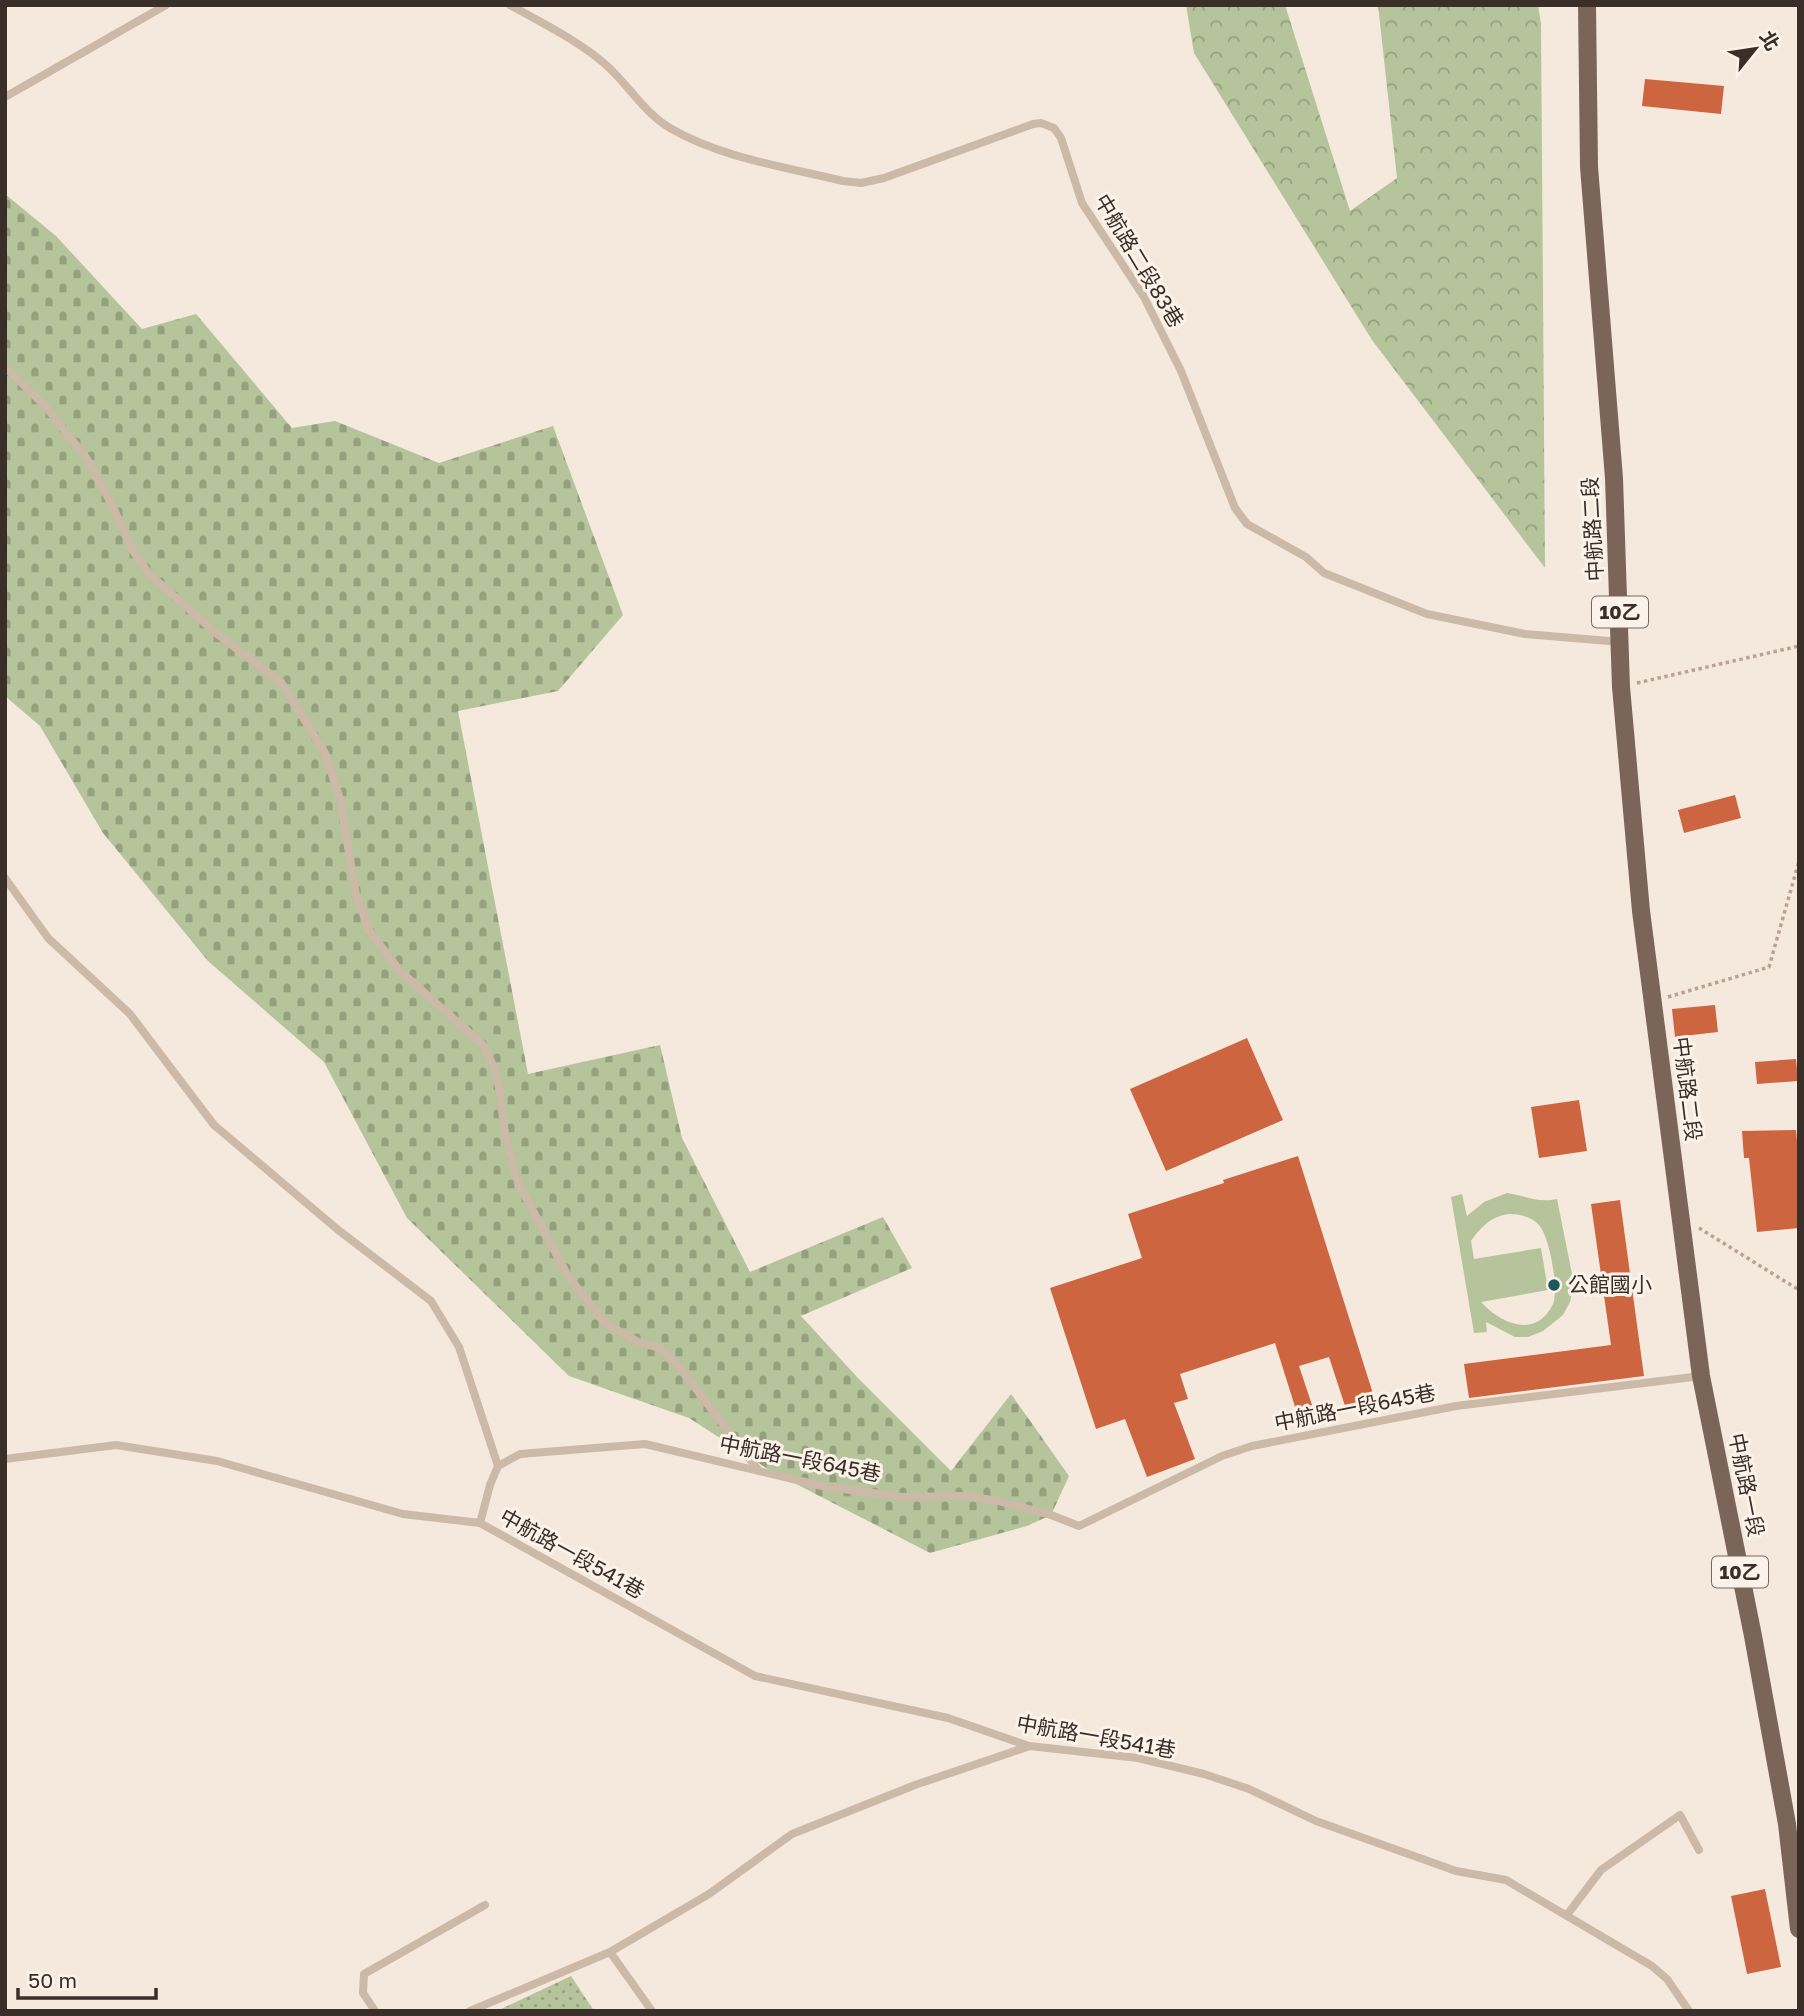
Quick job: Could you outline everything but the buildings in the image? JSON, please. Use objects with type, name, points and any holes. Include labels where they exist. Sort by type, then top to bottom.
[{"type":"main road","name":"中航路二段","points":[[1587,5],[1589,167],[1614,478],[1622,687],[1641,911],[1680,1216]]},
{"type":"main road","name":"中航路一段","points":[[1680,1216],[1701,1376],[1782,1797],[1799,1929]]},
{"type":"lane","points":[[5,97],[166,5]]},
{"type":"lane","name":"中航路二段83巷","points":[[510,5],[569,38],[604,63],[667,127],[728,152],[843,181],[861,183],[884,178],[1033,124],[1041,123],[1054,128],[1061,138],[1082,203],[1144,297],[1181,371],[1235,508],[1247,524],[1306,557],[1324,573],[1427,614],[1525,634],[1621,642]]},
{"type":"lane","points":[[5,367],[46,407],[87,459],[113,505],[133,551],[150,575],[216,634],[281,682],[325,752],[340,799],[356,895],[370,932],[400,971],[482,1044],[494,1068],[499,1087],[505,1134],[518,1183],[568,1276],[605,1323],[638,1342],[659,1348],[677,1364],[759,1471]]},
{"type":"lane","points":[[5,878],[48,938],[130,1014],[214,1125],[337,1229],[430,1301],[459,1347],[498,1466],[480,1523],[402,1514],[217,1461],[116,1445],[5,1460]]},
{"type":"lane","name":"中航路一段645巷","points":[[498,1466],[520,1454],[645,1444],[822,1486],[902,1497],[966,1496],[1051,1515],[1079,1526],[1222,1456],[1252,1446],[1456,1406],[1701,1376]]},
{"type":"lane","name":"中航路一段541巷","points":[[480,1523],[755,1676],[948,1718],[1029,1746],[1138,1758],[1215,1778],[1249,1789],[1316,1821],[1456,1871],[1506,1880],[1652,1966],[1667,1979],[1689,2011]]},
{"type":"lane","points":[[470,2011],[610,1952],[709,1894],[792,1834],[915,1785],[1029,1746]]},
{"type":"lane","points":[[1567,1915],[1601,1870],[1680,1815],[1699,1850]]},
{"type":"lane","points":[[375,2011],[363,1993],[364,1974],[485,1905]]},
{"type":"lane","points":[[610,1952],[652,2011]]},
{"type":"path","points":[[1622,687],[1799,646]]},
{"type":"path","points":[[1653,1002],[1769,967],[1799,861]]},
{"type":"path","points":[[1680,1216],[1799,1290]]},
{"type":"green space","points":[[1186,5],[1285,5],[1350,211],[1397,178],[1378,5],[1538,5],[1541,24],[1545,568],[1372,340],[1194,53]]},
{"type":"green space","points":[[5,194],[56,236],[142,329],[196,314],[292,428],[335,421],[439,463],[553,426],[623,615],[558,691],[458,711],[528,1074],[660,1045],[682,1138],[750,1272],[883,1217],[912,1268],[801,1316],[857,1377],[951,1471],[1011,1394],[1069,1476],[1051,1515],[1027,1526],[930,1553],[771,1471],[689,1418],[569,1376],[407,1218],[324,1062],[208,961],[103,833],[40,726],[5,696]]},
{"type":"green space","points":[[1507,1193],[1538,1200],[1557,1199],[1574,1284],[1570,1302],[1563,1315],[1543,1331],[1528,1337],[1515,1337],[1486,1322],[1487,1332],[1474,1333],[1451,1197],[1462,1194],[1467,1216],[1484,1202]],"holes":[[[1514,1214],[1536,1222],[1543,1231],[1554,1276],[1553,1304],[1546,1315],[1528,1325],[1508,1321],[1481,1302],[1548,1290],[1541,1248],[1474,1259],[1471,1241],[1492,1219]]]},
{"type":"green space","points":[[571,1976],[594,2011],[497,2011]]},
{"type":"place","name":"公館國小","points":[[1554,1285]]}]
